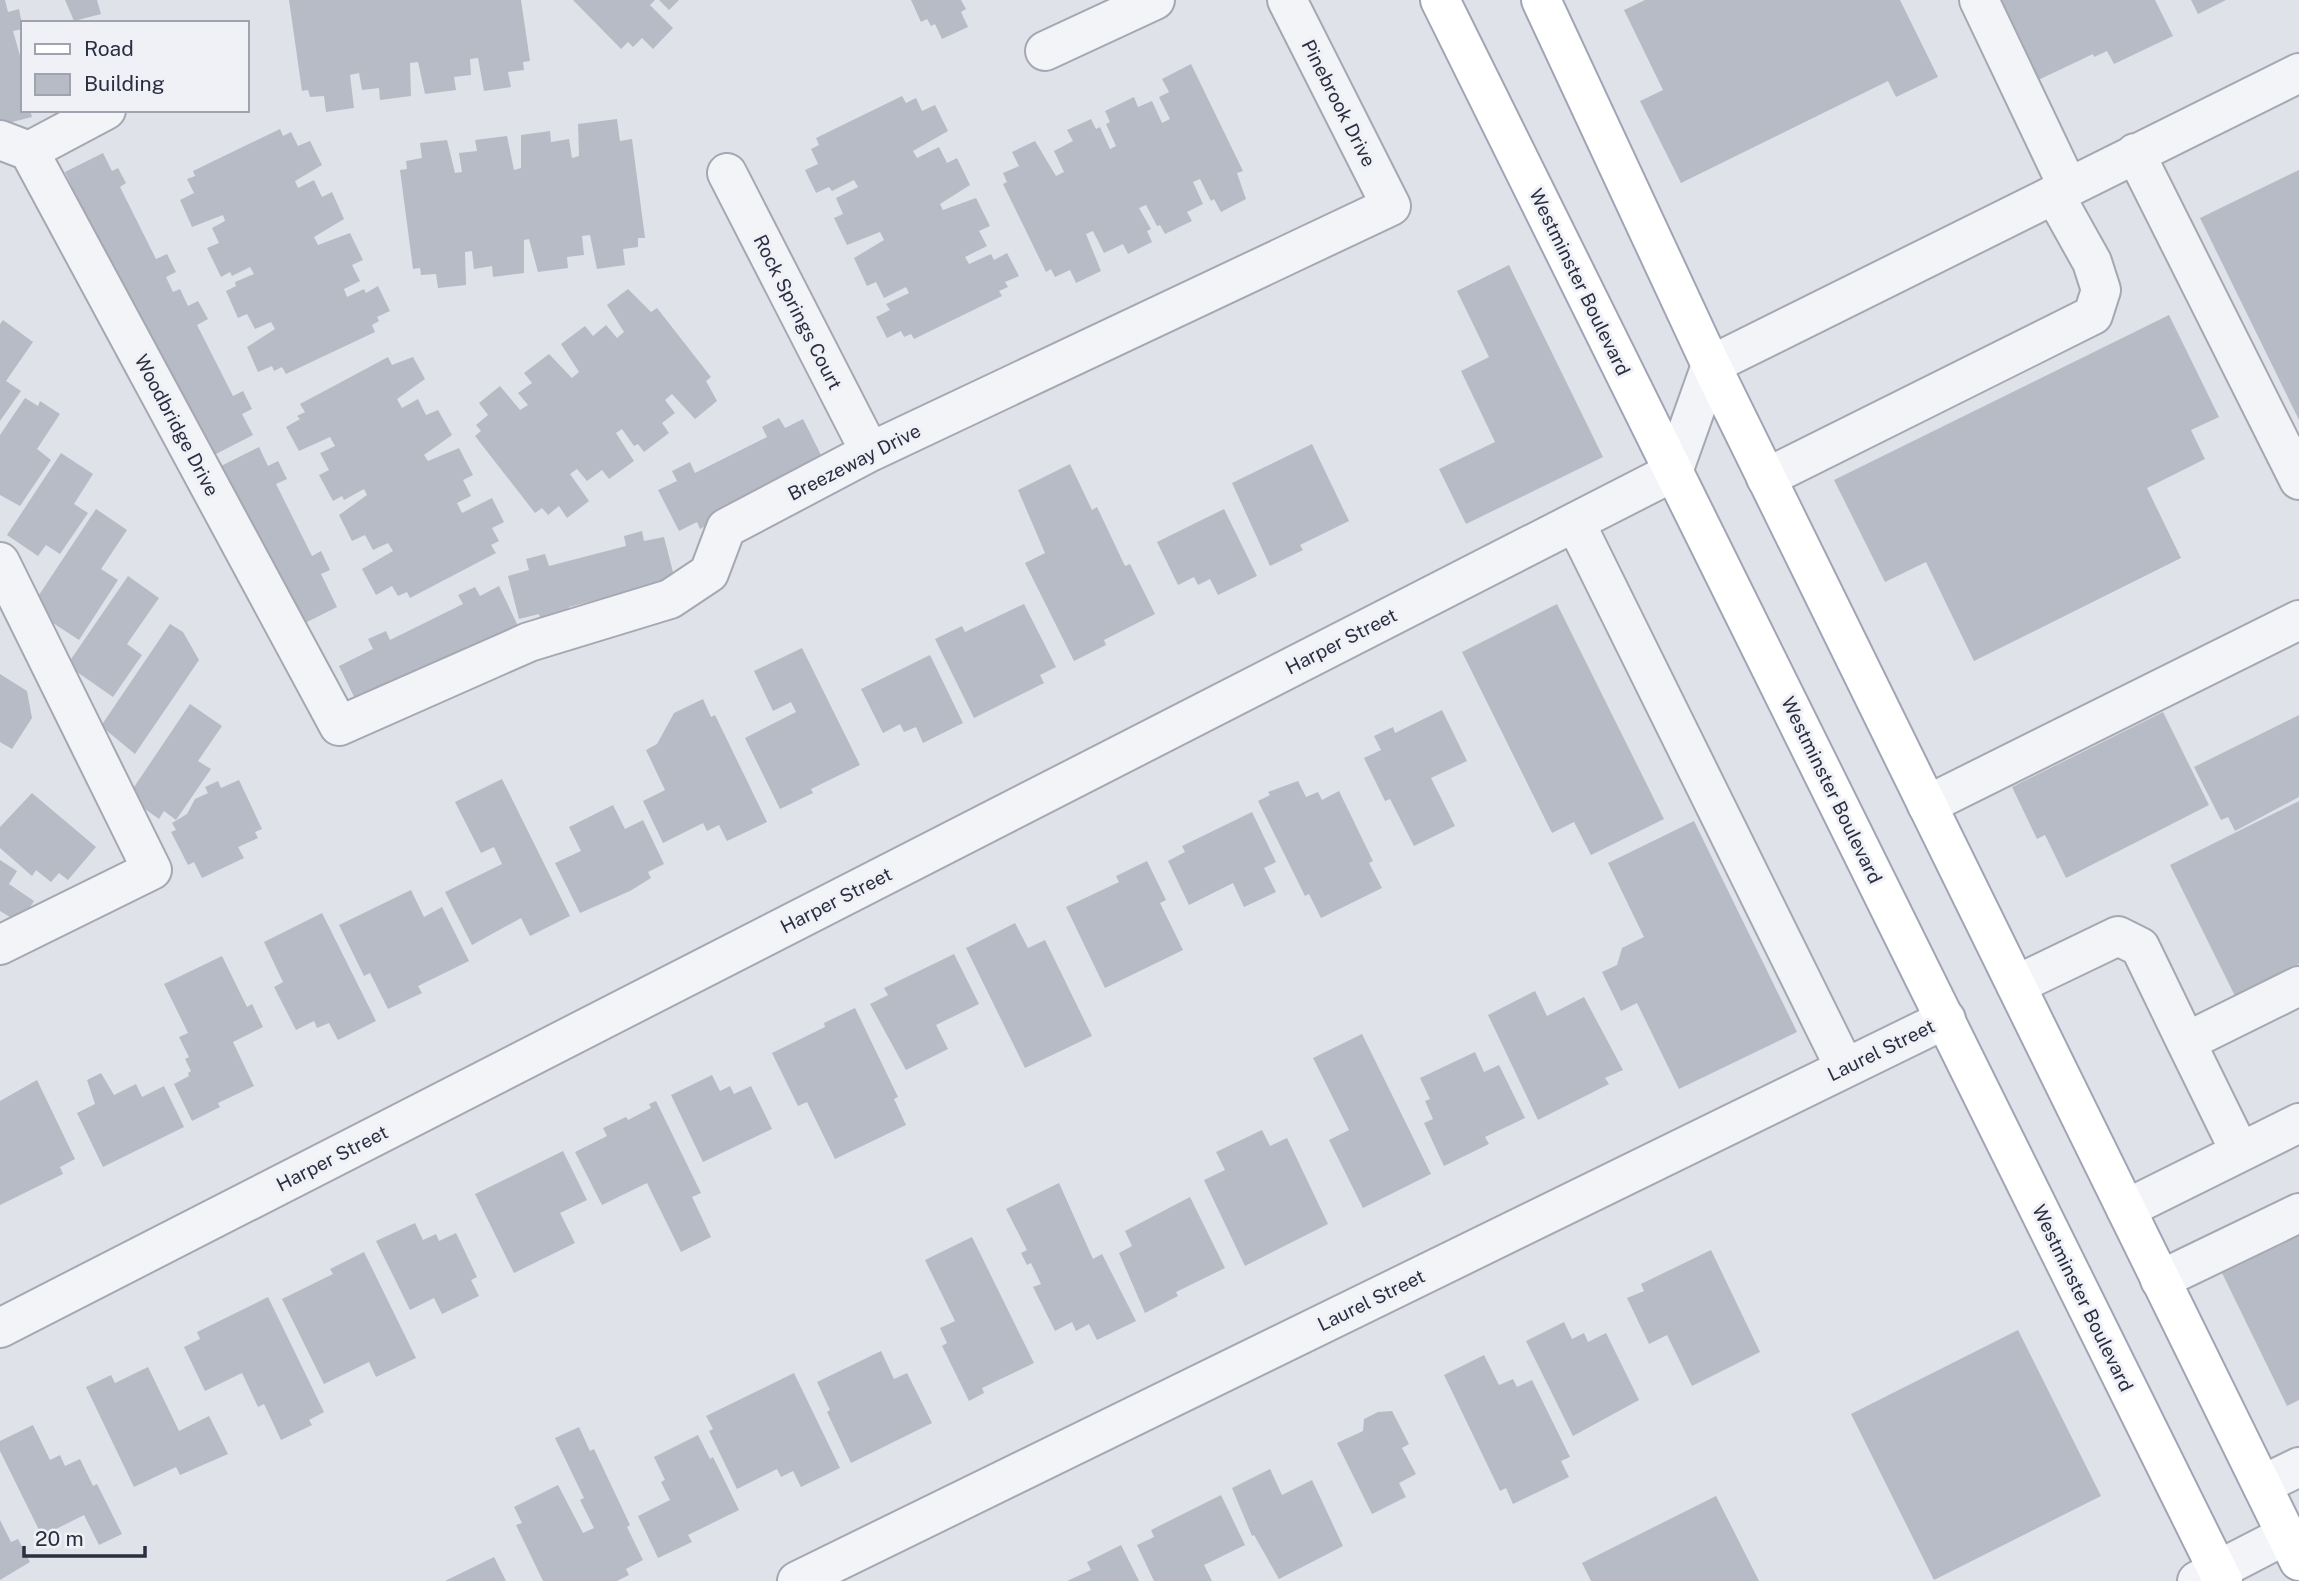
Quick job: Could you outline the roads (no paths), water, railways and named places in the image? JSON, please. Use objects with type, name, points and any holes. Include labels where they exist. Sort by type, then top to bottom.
[{"type":"main road","name":"Westminster Boulevard","points":[[1440,0],[1946,1019],[2212,1578]]},
{"type":"main road","points":[[1541,0],[1710,365],[2293,1548]]},
{"type":"street","points":[[1045,51],[1155,0]]},
{"type":"street","name":"Pinebrook Drive","points":[[1287,0],[1391,206]]},
{"type":"street","points":[[1766,478],[2093,315],[2101,290],[2092,262],[1979,0]]},
{"type":"street","points":[[1673,472],[1710,365],[2299,73]]},
{"type":"street","points":[[14,146],[101,112]]},
{"type":"street","name":"Woodbridge Drive","points":[[14,146],[339,726]]},
{"type":"street","points":[[2135,153],[2299,480]]},
{"type":"street","name":"Rock Springs Court","points":[[727,173],[870,452]]},
{"type":"street","name":"Breezeway Drive","points":[[339,726],[529,642],[670,599],[709,573],[726,528],[870,452],[1391,206]]},
{"type":"street","name":"Harper Street","points":[[0,1328],[1673,472]]},
{"type":"street","points":[[1574,522],[1845,1068]]},
{"type":"street","points":[[0,562],[152,870],[0,945]]},
{"type":"street","points":[[1927,806],[2299,620]]},
{"type":"street","points":[[2016,985],[2118,936],[2140,947],[2241,1152]]},
{"type":"street","points":[[2186,1042],[2299,986]]},
{"type":"street","name":"Laurel Street","points":[[797,1581],[1946,1019]]},
{"type":"street","points":[[2126,1209],[2299,1123]]},
{"type":"street","points":[[2160,1280],[2299,1213]]},
{"type":"street","points":[[2262,1485],[2299,1467]]},
{"type":"street","points":[[2212,1578],[2293,1548]]}]
